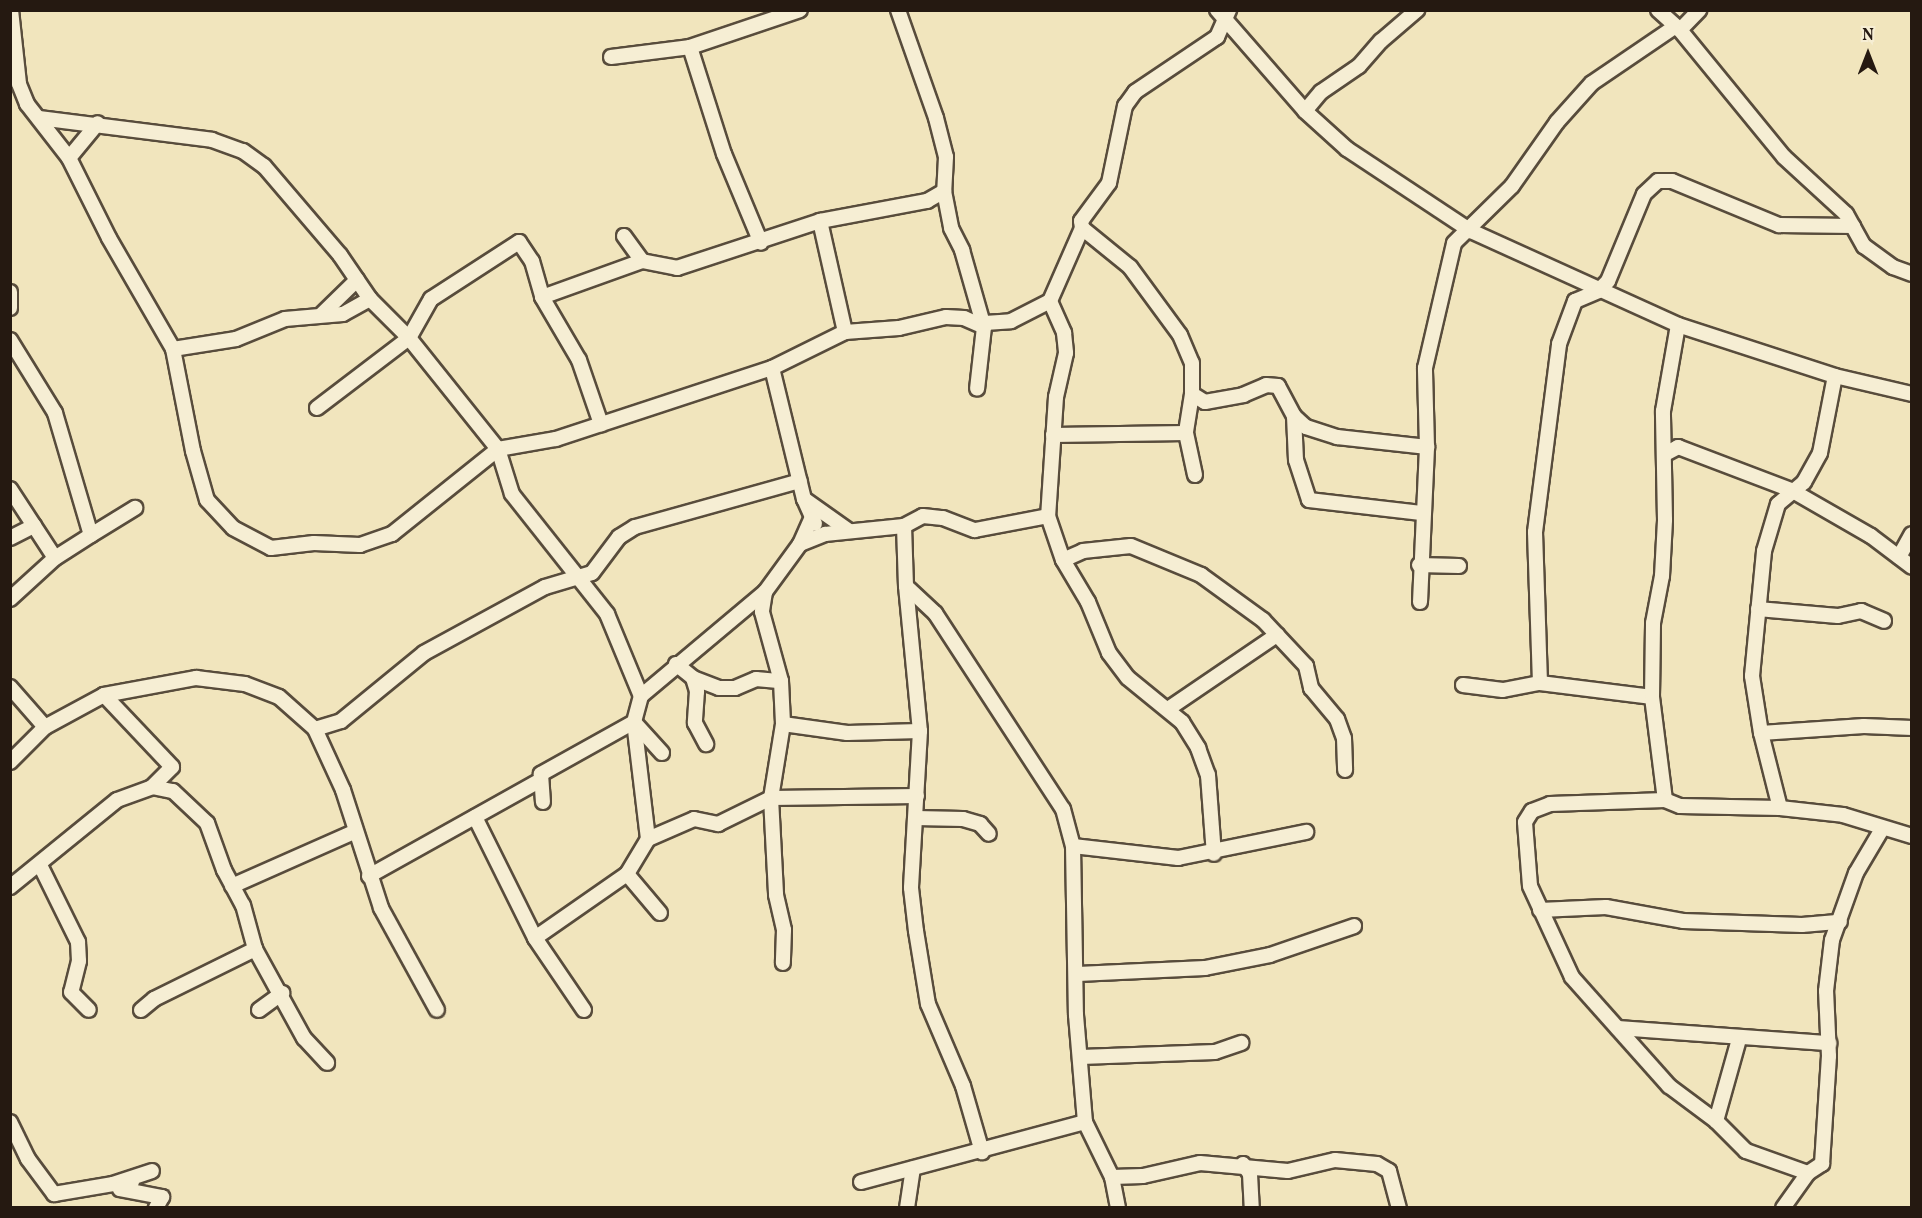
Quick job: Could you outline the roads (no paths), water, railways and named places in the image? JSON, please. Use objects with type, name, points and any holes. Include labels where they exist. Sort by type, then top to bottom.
[{"type":"street","points":[[10,10],[19,84],[27,104],[69,158],[109,238],[174,350],[193,451],[207,500],[233,528],[271,548],[314,543],[360,545],[392,534],[498,449],[526,446],[601,424],[772,368],[845,332],[899,327],[946,318],[964,318],[984,327]]},
{"type":"street","points":[[611,57],[690,47],[765,15],[800,10]]},
{"type":"street","points":[[898,10],[936,118],[946,157],[944,191],[951,228],[962,250],[984,327],[977,389]]},
{"type":"street","points":[[1305,111],[1321,92],[1359,66],[1381,41],[1417,10]]},
{"type":"street","points":[[1658,10],[1784,157],[1824,191],[1853,226],[1864,246],[1893,267],[1911,274]]},
{"type":"street","points":[[1420,602],[1421,513],[1427,447],[1425,368],[1439,296],[1454,243],[1471,231],[1512,186],[1557,122],[1592,83],[1676,29],[1699,10]]},
{"type":"street","points":[[984,327],[985,323],[1011,321],[1050,301],[1082,228],[1081,221],[1108,183],[1125,106],[1135,92],[1193,57],[1217,37],[1223,13]]},
{"type":"street","points":[[1223,13],[1305,111],[1347,149],[1471,231],[1598,291],[1678,325],[1835,376],[1911,394]]},
{"type":"street","points":[[690,47],[724,154],[761,243]]},
{"type":"street","points":[[39,118],[98,123],[157,135],[212,140],[243,151],[264,166],[370,298],[409,338],[498,449],[512,494],[606,614],[642,696]]},
{"type":"street","points":[[69,158],[98,123]]},
{"type":"street","points":[[1540,683],[1535,532],[1559,344],[1575,301],[1598,291],[1608,280],[1644,194],[1658,181],[1672,181],[1779,225],[1853,226]]},
{"type":"street","points":[[542,297],[642,261],[677,268],[761,243],[820,221],[927,201],[944,191]]},
{"type":"street","points":[[820,221],[845,332]]},
{"type":"street","points":[[1082,228],[1130,267],[1169,318],[1192,363],[1192,394],[1186,433],[1195,475]]},
{"type":"street","points":[[624,236],[642,261]]},
{"type":"street","points":[[317,408],[409,338],[431,299],[519,242],[532,261],[542,297],[579,360],[601,424]]},
{"type":"street","points":[[322,314],[357,280]]},
{"type":"street","points":[[10,292],[10,308]]},
{"type":"street","points":[[174,350],[236,339],[285,319],[322,314],[343,314],[370,298]]},
{"type":"street","points":[[1050,301],[1064,333],[1066,352],[1053,435],[1048,516],[1063,560],[1088,602],[1109,654],[1128,678],[1182,722],[1208,775],[1214,854]]},
{"type":"street","points":[[1665,800],[1652,697],[1653,623],[1662,576],[1665,454],[1663,411],[1678,325]]},
{"type":"street","points":[[10,340],[55,412],[92,535]]},
{"type":"street","points":[[772,368],[804,499],[811,519],[825,534]]},
{"type":"street","points":[[1780,808],[1761,733],[1752,676],[1764,551],[1778,504],[1791,490],[1804,482],[1820,453],[1835,376]]},
{"type":"street","points":[[1192,394],[1205,402],[1243,395],[1266,385],[1278,386],[1294,416],[1306,428],[1336,437],[1427,447]]},
{"type":"street","points":[[1294,416],[1296,460],[1309,500],[1421,513]]},
{"type":"street","points":[[1053,435],[1186,433]]},
{"type":"street","points":[[1665,454],[1678,447],[1791,490],[1899,557],[1911,567]]},
{"type":"street","points":[[315,729],[340,721],[424,653],[545,587],[592,573],[619,537],[635,527],[800,481]]},
{"type":"street","points":[[10,489],[55,558]]},
{"type":"street","points":[[804,499],[848,530]]},
{"type":"street","points":[[10,599],[55,558],[135,508]]},
{"type":"street","points":[[800,544],[825,534],[904,525],[923,516],[975,530],[1048,516]]},
{"type":"street","points":[[648,839],[634,722],[642,696],[676,664],[747,610],[765,592],[800,544],[811,519]]},
{"type":"street","points":[[904,525],[906,585],[920,730],[911,888],[928,1004],[963,1086],[982,1152]]},
{"type":"street","points":[[10,538],[34,526]]},
{"type":"street","points":[[1899,557],[1911,534]]},
{"type":"street","points":[[1063,560],[1083,551],[1131,546],[1202,574],[1277,635],[1306,666],[1311,688],[1336,719],[1344,738],[1345,770]]},
{"type":"street","points":[[1419,564],[1459,566]]},
{"type":"street","points":[[906,585],[935,613],[1063,809],[1073,846],[1078,974],[1076,1015],[1085,1122],[1112,1177],[1118,1208]]},
{"type":"street","points":[[765,592],[762,612],[771,631],[781,681],[783,723],[771,798],[776,895],[784,930],[783,963]]},
{"type":"street","points":[[1758,609],[1838,616],[1861,611],[1884,621]]},
{"type":"street","points":[[747,610],[762,612]]},
{"type":"street","points":[[1168,709],[1277,635]]},
{"type":"street","points":[[676,664],[693,678],[719,688],[735,688],[756,679],[781,681]]},
{"type":"street","points":[[10,762],[45,727],[104,695],[196,678],[245,684],[279,697],[315,729],[343,790],[354,832],[381,908],[437,1010]]},
{"type":"street","points":[[693,678],[697,691],[694,723],[706,744]]},
{"type":"street","points":[[1463,685],[1503,690],[1540,683],[1652,697]]},
{"type":"street","points":[[10,687],[45,727]]},
{"type":"street","points":[[104,695],[172,767],[152,788]]},
{"type":"street","points":[[634,722],[662,753]]},
{"type":"street","points":[[369,876],[539,782],[546,770],[634,722]]},
{"type":"street","points":[[783,723],[847,733],[920,730]]},
{"type":"street","points":[[1761,733],[1864,726],[1911,728]]},
{"type":"street","points":[[539,782],[543,801]]},
{"type":"street","points":[[10,887],[40,865],[117,800],[152,788],[173,791],[207,823],[232,886],[243,905],[255,949],[282,993],[304,1038],[327,1063]]},
{"type":"street","points":[[535,938],[627,874],[648,839],[694,819],[718,824],[771,798],[917,796]]},
{"type":"street","points":[[1808,1173],[1746,1151],[1716,1121],[1670,1086],[1572,977],[1530,886],[1524,841],[1526,822],[1532,811],[1550,804],[1665,800],[1680,806],[1780,808],[1843,815],[1882,829],[1911,836]]},
{"type":"street","points":[[475,817],[535,938],[584,1010]]},
{"type":"street","points":[[916,818],[963,819],[980,824],[989,834]]},
{"type":"street","points":[[1783,1208],[1808,1173],[1822,1164],[1829,1043],[1826,991],[1832,940],[1856,873],[1882,829]]},
{"type":"street","points":[[232,886],[354,832]]},
{"type":"street","points":[[1073,846],[1178,858],[1214,854],[1306,832]]},
{"type":"street","points":[[40,865],[78,942],[79,962],[71,992],[89,1010]]},
{"type":"street","points":[[627,874],[660,913]]},
{"type":"street","points":[[1540,910],[1606,907],[1683,921],[1802,926],[1840,922]]},
{"type":"street","points":[[1078,974],[1205,968],[1270,955],[1354,926]]},
{"type":"street","points":[[141,1010],[154,999],[255,949]]},
{"type":"street","points":[[259,1010],[282,993]]},
{"type":"street","points":[[1618,1028],[1739,1039],[1829,1043]]},
{"type":"street","points":[[1716,1121],[1739,1039]]},
{"type":"street","points":[[1081,1057],[1215,1052],[1241,1043]]},
{"type":"street","points":[[10,1122],[28,1160],[54,1194],[113,1184],[152,1171],[120,1189],[162,1197],[156,1208]]},
{"type":"street","points":[[861,1182],[982,1152],[1085,1122]]},
{"type":"street","points":[[1112,1177],[1143,1176],[1200,1163],[1243,1164],[1288,1171],[1335,1160],[1385,1166],[1399,1208]]},
{"type":"street","points":[[1243,1164],[1250,1174],[1252,1208]]},
{"type":"street","points":[[907,1208],[913,1168]]}]
